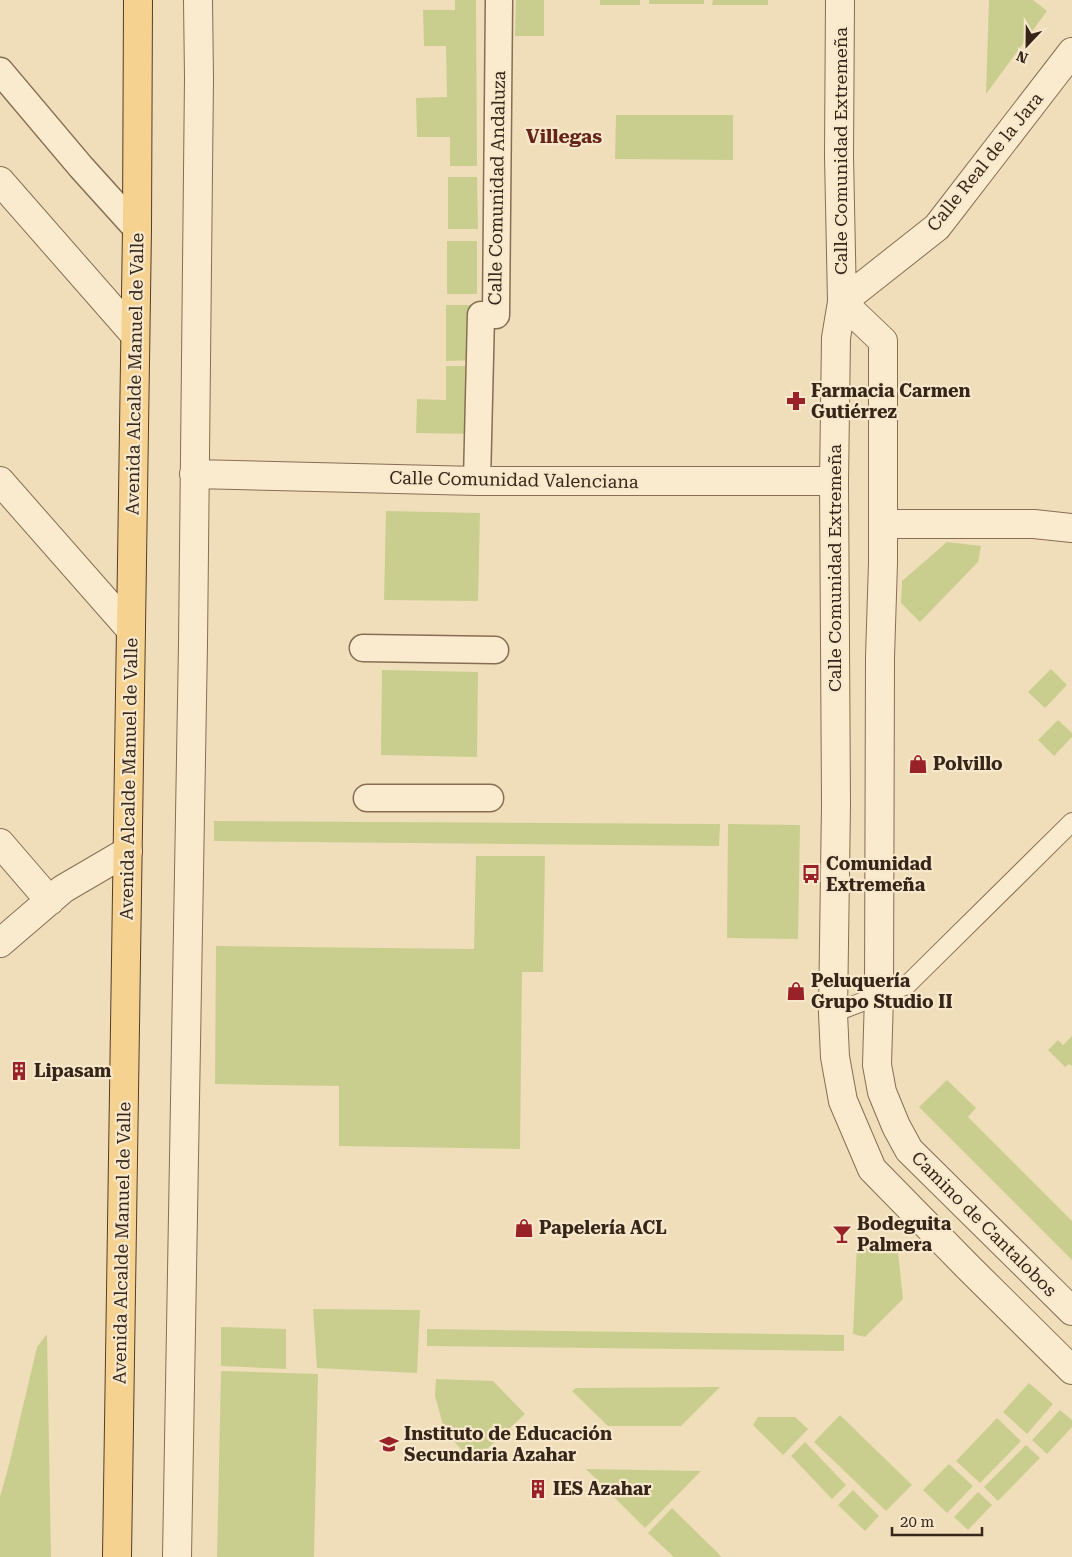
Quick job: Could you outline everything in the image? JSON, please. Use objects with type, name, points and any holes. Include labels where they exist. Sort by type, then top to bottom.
[{"type":"main road","name":"Avenida Alcalde Manuel de Valle","points":[[117,1557],[137,230],[138,0]]},
{"type":"street","points":[[177,1557],[193,644],[199,78],[198,0]]},
{"type":"street","name":"Calle Comunidad Andaluza","points":[[477,481],[481,315],[496,315],[499,0]]},
{"type":"street","name":"Calle Comunidad Extremeña","points":[[833,1013],[836,804],[834,481],[836,338],[842,302],[839,156],[840,0]]},
{"type":"street","name":"Calle Real de la Jara","points":[[842,302],[937,227],[1072,52]]},
{"type":"street","points":[[0,71],[137,230]]},
{"type":"street","points":[[0,181],[135,335]]},
{"type":"street","points":[[842,302],[883,340],[883,524],[1034,524],[1072,528]]},
{"type":"street","name":"Calle Comunidad Valenciana","points":[[194,474],[477,481],[834,481]]},
{"type":"street","points":[[0,481],[131,630]]},
{"type":"street","name":"Camino de Cantalobos","points":[[883,524],[880,657],[877,1065],[882,1092],[896,1126],[909,1150],[1072,1311]]},
{"type":"street","points":[[363,648],[495,650]]},
{"type":"street","points":[[367,798],[490,798]]},
{"type":"street","points":[[0,843],[50,902]]},
{"type":"street","points":[[0,943],[63,889],[128,851]]},
{"type":"street","points":[[833,1013],[834,1057],[843,1101],[872,1169],[1072,1370]]},
{"type":"lane","points":[[833,1013],[907,985],[1072,822]]},
{"type":"green space","points":[[455,0],[476,0],[477,166],[450,166],[450,137],[417,137],[416,98],[447,97],[446,46],[424,46],[423,10],[455,10]]},
{"type":"green space","points":[[516,0],[544,0],[544,36],[515,36]]},
{"type":"green space","points":[[600,0],[640,0],[640,5],[600,5]]},
{"type":"green space","points":[[649,0],[704,0],[704,4],[649,4]]},
{"type":"green space","points":[[713,0],[768,0],[768,5],[712,5]]},
{"type":"green space","points":[[989,0],[1033,0],[1047,11],[986,94]]},
{"type":"green space","points":[[616,115],[733,115],[733,160],[615,159]]},
{"type":"green space","points":[[448,177],[477,177],[478,229],[448,229]]},
{"type":"green space","points":[[447,241],[477,241],[477,294],[447,294]]},
{"type":"green space","points":[[446,305],[475,305],[476,360],[446,361]]},
{"type":"green space","points":[[446,366],[476,366],[476,434],[416,433],[417,399],[446,400]]},
{"type":"green space","points":[[386,511],[480,513],[478,601],[384,600]]},
{"type":"green space","points":[[947,542],[981,546],[978,562],[920,622],[901,603],[902,581]]},
{"type":"green space","points":[[1051,669],[1067,685],[1045,708],[1028,692]]},
{"type":"green space","points":[[382,670],[478,672],[477,757],[381,755]]},
{"type":"green space","points":[[1058,720],[1072,733],[1072,737],[1054,756],[1038,740]]},
{"type":"green space","points":[[214,821],[720,824],[719,846],[214,841]]},
{"type":"green space","points":[[728,824],[800,825],[798,939],[727,938]]},
{"type":"green space","points":[[476,856],[545,856],[543,972],[522,972],[520,1149],[339,1146],[339,1086],[215,1084],[216,946],[474,949]]},
{"type":"green space","points":[[1072,1036],[1072,1066],[1069,1064],[1065,1067],[1048,1050],[1058,1040],[1063,1045]]},
{"type":"green space","points":[[947,1080],[976,1108],[968,1117],[1072,1221],[1072,1260],[919,1107]]},
{"type":"green space","points":[[857,1243],[882,1244],[898,1252],[903,1299],[865,1337],[853,1334]]},
{"type":"green space","points":[[313,1309],[420,1310],[417,1373],[317,1368]]},
{"type":"green space","points":[[221,1327],[286,1329],[286,1369],[221,1366]]},
{"type":"green space","points":[[427,1329],[844,1335],[844,1351],[427,1346]]},
{"type":"green space","points":[[47,1334],[51,1557],[0,1557],[0,1497],[37,1347]]},
{"type":"green space","points":[[221,1371],[318,1374],[314,1557],[217,1557]]},
{"type":"green space","points":[[436,1379],[493,1381],[525,1414],[473,1462],[445,1432],[435,1396]]},
{"type":"green space","points":[[1029,1383],[1053,1404],[1027,1434],[1003,1412]]},
{"type":"green space","points":[[720,1387],[681,1426],[608,1426],[572,1391],[576,1388]]},
{"type":"green space","points":[[1060,1410],[1072,1420],[1072,1427],[1047,1454],[1032,1440]]},
{"type":"green space","points":[[840,1415],[912,1485],[886,1511],[814,1442]]},
{"type":"green space","points":[[758,1417],[795,1417],[808,1429],[783,1455],[753,1425]]},
{"type":"green space","points":[[997,1418],[1021,1441],[980,1483],[956,1461]]},
{"type":"green space","points":[[805,1442],[846,1485],[832,1499],[791,1456]]},
{"type":"green space","points":[[1026,1445],[1040,1458],[998,1501],[984,1487]]},
{"type":"green space","points":[[949,1464],[973,1486],[947,1513],[923,1490]]},
{"type":"green space","points":[[586,1469],[701,1471],[645,1528]]},
{"type":"green space","points":[[853,1490],[879,1516],[865,1531],[838,1505]]},
{"type":"green space","points":[[978,1492],[992,1505],[968,1530],[954,1517]]},
{"type":"green space","points":[[672,1508],[722,1557],[674,1557],[648,1533]]},
{"type":"place","name":"Farmacia Carmen Gutiérrez","points":[[796,401]]},
{"type":"place","name":"Polvillo","points":[[918,764]]},
{"type":"place","name":"Comunidad Extremeña","points":[[811,874]]},
{"type":"place","name":"Peluquería Grupo Studio II","points":[[796,991]]},
{"type":"place","name":"Lipasam","points":[[19,1071]]},
{"type":"place","name":"Papelería ACL","points":[[524,1228]]},
{"type":"place","name":"Bodeguita Palmera","points":[[842,1234]]},
{"type":"place","name":"Instituto de Educación Secundaria Azahar","points":[[389,1444]]},
{"type":"place","name":"IES Azahar","points":[[538,1489]]},
{"type":"district","name":"Villegas","points":[[564,136]]}]
